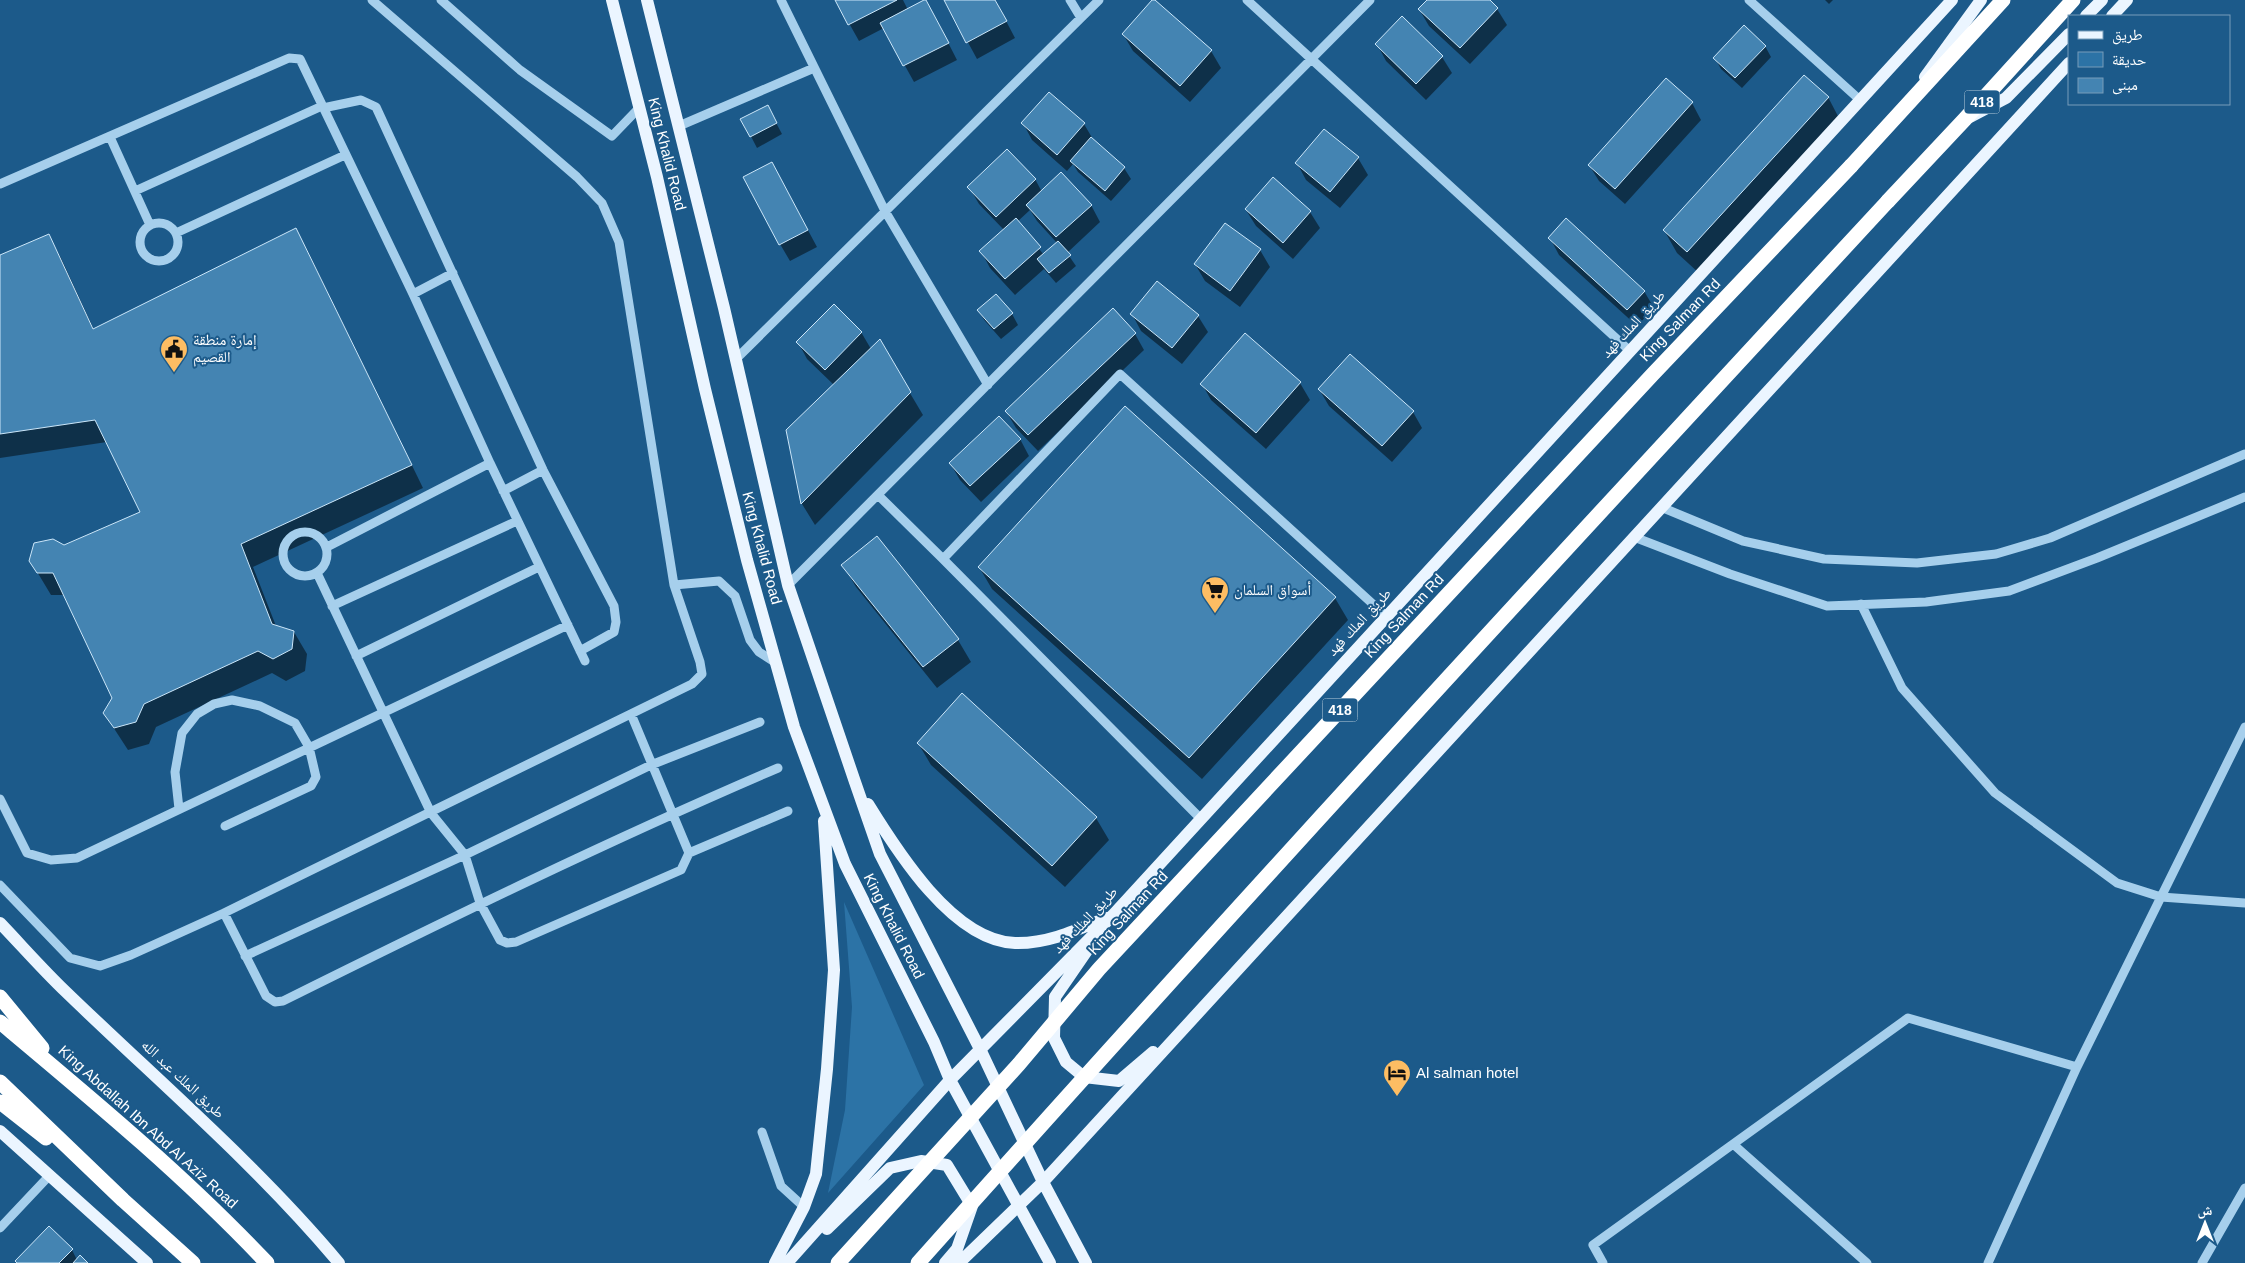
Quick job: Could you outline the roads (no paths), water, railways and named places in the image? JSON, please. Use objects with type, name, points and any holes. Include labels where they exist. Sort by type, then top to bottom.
[{"type":"highway","name":"King Salman Rd","points":[[838,1263],[1019,1064],[1099,969],[1646,381],[1851,166],[2003,0]]},
{"type":"highway","name":"418","points":[[918,1263],[1139,1015],[1540,576],[1965,120],[2073,0]]},
{"type":"highway","points":[[0,997],[65,1076]]},
{"type":"highway","name":"King Abdallah Ibn Abd Al Aziz Road","points":[[0,1022],[65,1076],[219,1212],[267,1263]]},
{"type":"highway","points":[[0,1082],[123,1200],[194,1263]]},
{"type":"highway","points":[[0,1102],[123,1200]]},
{"type":"main road","name":"King Khalid Road","points":[[612,0],[747,560],[794,727],[844,864],[934,1042],[950,1080],[1020,1206]]},
{"type":"main road","name":"King Khalid Road","points":[[647,0],[736,359],[788,585],[880,854],[981,1050],[1043,1182]]},
{"type":"main road","name":"طريق الملك فهد","points":[[787,1263],[950,1080],[1110,917],[1952,0]]},
{"type":"main road","points":[[1896,116],[1981,0]]},
{"type":"main road","points":[[2087,15],[2102,0]]},
{"type":"main road","points":[[2113,15],[2127,0]]},
{"type":"main road","points":[[1965,120],[2006,98],[2068,35]]},
{"type":"main road","points":[[959,1263],[1043,1182],[2068,64]]},
{"type":"main road","points":[[855,782],[894,846],[932,894],[979,934],[1014,943],[1058,938],[1110,917]]},
{"type":"main road","points":[[775,1263],[804,1207],[816,1174],[827,1069],[834,970],[822,803]]},
{"type":"main road","points":[[1110,917],[1055,997],[1054,1038],[1066,1062],[1084,1077],[1119,1081],[1201,1010]]},
{"type":"main road","name":"طريق الملك عبد الله","points":[[0,923],[64,990],[196,1112],[286,1202],[339,1263]]},
{"type":"main road","points":[[0,1131],[147,1263]]},
{"type":"main road","points":[[792,1263],[890,1168],[921,1162],[947,1165],[972,1206],[957,1248],[945,1263]]},
{"type":"main road","points":[[1043,1182],[1086,1263]]},
{"type":"main road","points":[[1020,1206],[1050,1263]]},
{"type":"street","points":[[0,885],[70,958],[100,966],[131,955],[224,913],[432,813],[692,684],[702,674],[700,662],[674,585],[619,242],[602,203],[577,177],[372,0]]},
{"type":"street","points":[[441,0],[520,70],[612,136],[639,108]]},
{"type":"street","points":[[781,0],[885,212],[988,385]]},
{"type":"street","points":[[1070,0],[1081,18]]},
{"type":"street","points":[[736,359],[1099,0]]},
{"type":"street","points":[[1247,0],[1630,351]]},
{"type":"street","points":[[788,585],[1370,0]]},
{"type":"street","points":[[1749,0],[1860,100]]},
{"type":"street","points":[[0,184],[288,58],[300,59],[413,294],[502,491],[585,661]]},
{"type":"street","points":[[678,126],[814,68]]},
{"type":"street","points":[[135,191],[323,107],[361,100],[376,107],[543,470],[614,606],[616,622],[614,632],[580,651]]},
{"type":"street","points":[[110,136],[150,225]]},
{"type":"street","points":[[176,233],[345,156]]},
{"type":"street","points":[[159,223],[169,226],[176,233],[178,242],[175,252],[168,259],[158,261],[149,258],[142,251],[140,242],[143,232],[150,225],[159,223]]},
{"type":"street","points":[[413,294],[453,273]]},
{"type":"street","points":[[943,559],[1120,374],[1386,616]]},
{"type":"street","points":[[1662,507],[1743,541],[1815,557],[1917,563],[1996,554],[2050,538],[2245,454]]},
{"type":"street","points":[[327,547],[490,463]]},
{"type":"street","points":[[502,491],[543,470]]},
{"type":"street","points":[[878,494],[1200,818]]},
{"type":"street","points":[[1634,537],[1730,574],[1827,606],[1926,602],[2009,591],[2097,558],[2245,497]]},
{"type":"street","points":[[332,606],[517,521]]},
{"type":"street","points":[[303,531],[314,533],[322,538],[327,547],[328,557],[324,566],[317,573],[307,577],[297,575],[288,570],[283,556],[286,541],[294,534],[303,531]]},
{"type":"street","points":[[356,656],[539,567]]},
{"type":"street","points":[[317,573],[432,813],[465,856],[480,903],[500,940],[507,943],[516,942],[681,870],[689,853],[788,811]]},
{"type":"street","points":[[674,585],[719,581],[735,596],[750,640],[759,652],[776,663]]},
{"type":"street","points":[[1861,604],[1902,688],[1995,793],[2117,883],[2161,897],[2245,903]]},
{"type":"street","points":[[0,799],[27,853],[51,860],[76,858],[568,625]]},
{"type":"street","points":[[179,809],[175,772],[182,733],[197,714],[214,704],[232,700],[260,706],[295,723],[309,747],[316,777],[311,786],[225,826]]},
{"type":"street","points":[[631,714],[689,853]]},
{"type":"street","points":[[245,956],[465,856],[651,764],[760,722]]},
{"type":"street","points":[[1988,1263],[2076,1067],[2245,727]]},
{"type":"street","points":[[224,913],[266,996],[275,1002],[283,1002],[480,903],[672,813],[778,768]]},
{"type":"street","points":[[1603,1263],[1593,1245],[1908,1018],[2076,1067]]},
{"type":"street","points":[[762,1132],[781,1186],[804,1207]]},
{"type":"street","points":[[1733,1144],[1867,1263]]},
{"type":"street","points":[[0,1228],[49,1176]]},
{"type":"street","points":[[2202,1263],[2245,1188]]},
{"type":"place","name":"إمارة منطقة القصيم","points":[[174,373]]},
{"type":"place","name":"أسواق السلمان","points":[[1215,614]]},
{"type":"place","name":"Al salman hotel","points":[[1397,1097]]}]
